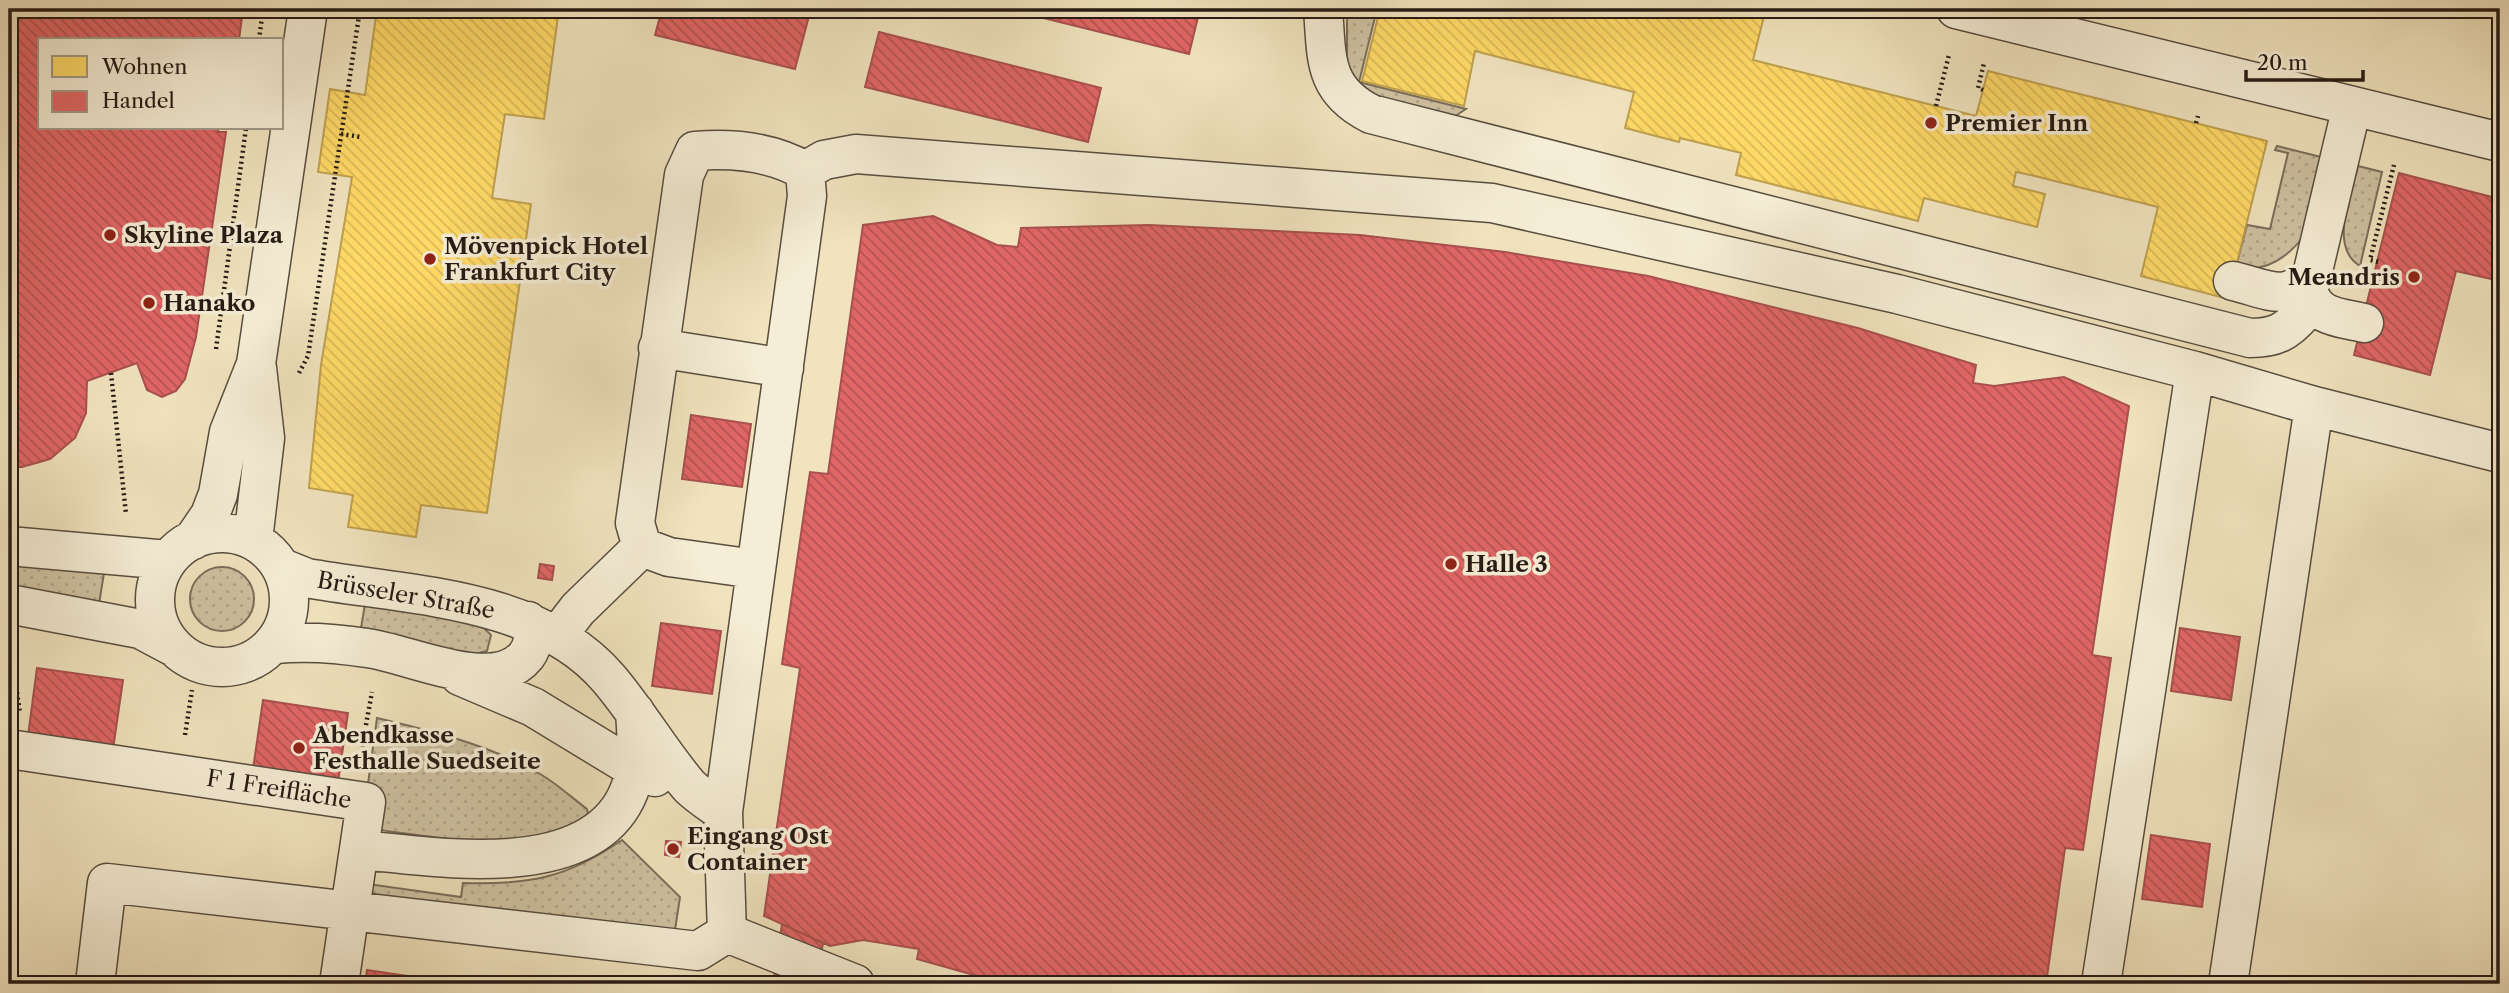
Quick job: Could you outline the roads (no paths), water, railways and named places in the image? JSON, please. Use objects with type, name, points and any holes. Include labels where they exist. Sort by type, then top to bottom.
[{"type":"street","points":[[172,646],[160,627],[155,606],[156,586],[210,515],[218,494],[229,432],[256,364],[308,9]]},
{"type":"street","points":[[1323,9],[1328,68],[1336,88],[1351,104],[1370,114],[2250,338],[2272,338],[2290,329],[2303,313],[2352,106]]},
{"type":"street","points":[[1956,9],[2500,142]]},
{"type":"street","points":[[642,547],[635,523],[684,175],[695,151],[724,149],[782,158],[805,170]]},
{"type":"street","points":[[805,170],[824,160],[856,154],[1493,203],[1897,294],[2500,453]]},
{"type":"street","points":[[727,933],[723,812],[807,196],[805,170]]},
{"type":"street","points":[[2233,281],[2282,293],[2299,289],[2310,282]]},
{"type":"street","points":[[2310,282],[2313,306],[2325,314],[2364,323]]},
{"type":"street","points":[[658,348],[784,368]]},
{"type":"street","points":[[253,540],[265,438],[256,364]]},
{"type":"street","points":[[2101,984],[2195,371]]},
{"type":"street","points":[[2228,984],[2314,406]]},
{"type":"street","points":[[9,546],[181,550],[213,533],[233,534],[253,540],[269,551],[282,568],[289,587],[290,606],[285,626],[275,644],[258,659],[236,667],[213,667],[190,660],[172,646],[130,626],[9,604]]},
{"type":"street","points":[[642,547],[669,558],[755,569]]},
{"type":"street","points":[[275,644],[307,641],[370,648],[439,667],[489,674],[516,666],[533,644],[534,633],[578,609],[642,547]]},
{"type":"street","name":"Brüsseler Straße","points":[[282,568],[307,578],[484,607],[543,628]]},
{"type":"street","points":[[543,628],[608,677],[690,787],[723,812]]},
{"type":"street","points":[[439,667],[533,707],[635,769],[690,787]]},
{"type":"street","points":[[361,850],[471,859],[537,856],[566,847],[611,818],[629,793],[635,769],[635,712]]},
{"type":"street","name":"F 1 Freifläche","points":[[9,749],[366,802],[339,984]]},
{"type":"street","points":[[95,984],[107,883],[698,951],[727,933]]},
{"type":"street","points":[[727,933],[855,984]]},
{"type":"place","name":"Premier Inn","points":[[1931,123]]},
{"type":"place","name":"Skyline Plaza","points":[[110,235]]},
{"type":"place","name":"Mövenpick Hotel Frankfurt City","points":[[430,259]]},
{"type":"place","name":"Meandris","points":[[2414,277]]},
{"type":"place","name":"Hanako","points":[[149,303]]},
{"type":"place","name":"Halle 3","points":[[1451,564]]},
{"type":"place","name":"Abendkasse Festhalle Suedseite","points":[[299,748]]},
{"type":"place","name":"Eingang Ost Container","points":[[673,849]]}]
